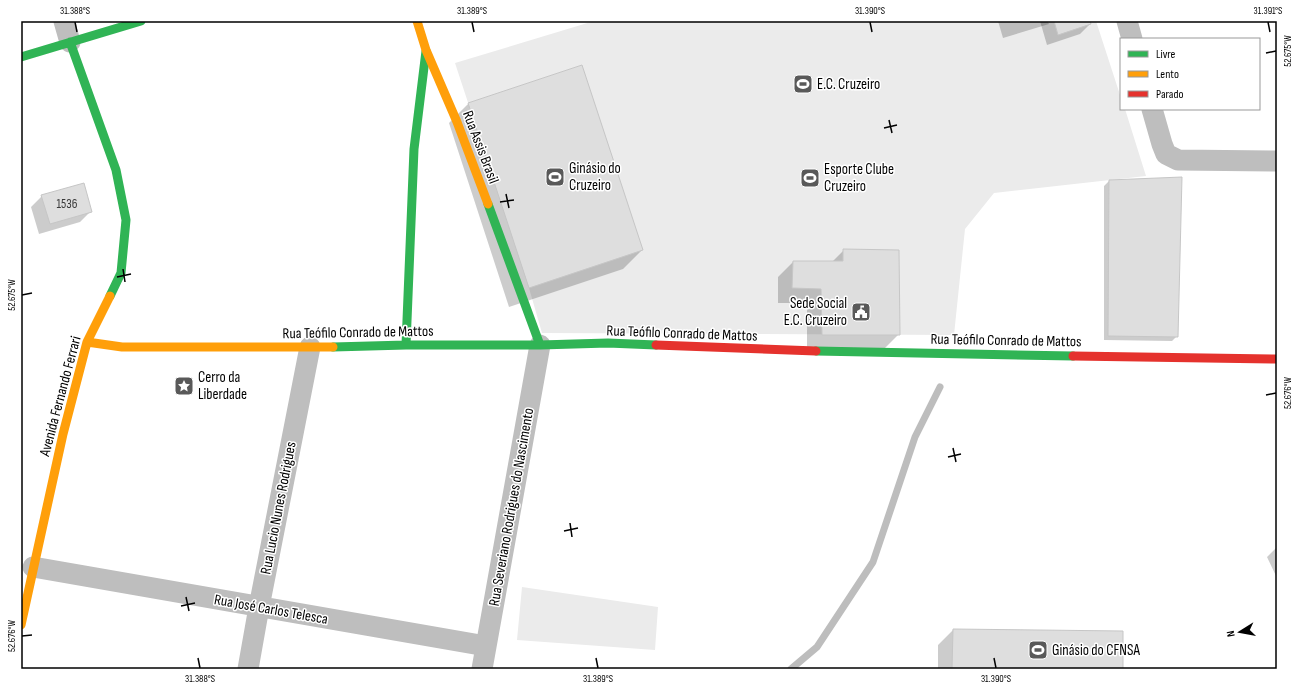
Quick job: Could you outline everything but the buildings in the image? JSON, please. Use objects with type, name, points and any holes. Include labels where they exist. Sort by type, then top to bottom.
[{"type":"street","points":[[64,21],[70,42]]},
{"type":"street","points":[[21,57],[141,21]]},
{"type":"street","name":"Rua Assis Brasil","points":[[417,21],[426,50],[457,122],[540,345]]},
{"type":"street","points":[[1127,21],[1132,38]]},
{"type":"street","name":"Avenida Fernando Ferrari","points":[[21,625],[63,434],[87,342],[121,273],[126,220],[116,170],[70,42]]},
{"type":"street","name":"Rua Assis Brasil","points":[[406,345],[414,149],[426,50]]},
{"type":"street","points":[[1152,110],[1166,154],[1178,160],[1277,161]]},
{"type":"street","name":"Rua Teófilo Conrado de Mattos","points":[[87,342],[122,347],[310,347],[608,343],[787,351],[1277,359]]},
{"type":"street","name":"Rua Severiano Rodrigues do Nascimento","points":[[482,669],[540,345]]},
{"type":"street","name":"Rua Lucio Nunes Rodrigues","points":[[248,669],[310,347]]},
{"type":"street","name":"Rua José Carlos Telesca","points":[[33,567],[486,646]]},
{"type":"shaded area","name":"Esporte Clube Cruzeiro","points":[[594,21],[1096,21],[1120,95],[1120,110],[1125,110],[1146,176],[994,193],[965,229],[954,335],[542,333],[529,288],[455,63]]},
{"type":"shaded area","points":[[998,21],[1047,21],[1049,24],[1003,38]]},
{"type":"shaded area","points":[[522,587],[658,607],[655,650],[517,640]]},
{"type":"waterway","points":[[791,669],[817,647],[873,562],[915,437],[940,387]]},
{"type":"traffic: fast","points":[[21,57],[141,21]]},
{"type":"traffic: fast","points":[[70,42],[116,170],[126,220],[121,273],[110,296]]},
{"type":"traffic: fast","points":[[406,345],[414,149],[426,51]]},
{"type":"traffic: fast","points":[[488,204],[540,345]]},
{"type":"traffic: fast","points":[[333,347],[608,343],[656,345]]},
{"type":"traffic: fast","points":[[816,351],[1073,356]]},
{"type":"traffic: slow","points":[[417,21],[426,50],[457,122],[488,204]]},
{"type":"traffic: slow","points":[[21,625],[63,434],[87,342],[110,296]]},
{"type":"traffic: slow","points":[[87,342],[122,347],[333,347]]},
{"type":"traffic: jam","points":[[656,345],[816,351]]},
{"type":"traffic: jam","points":[[1073,356],[1277,359]]},
{"type":"place","name":"E.C. Cruzeiro","points":[[803,84]]},
{"type":"place","name":"Ginásio do Cruzeiro","points":[[555,177]]},
{"type":"place","name":"Esporte Clube Cruzeiro","points":[[810,178]]},
{"type":"place","name":"Sede Social E.C. Cruzeiro","points":[[861,312]]},
{"type":"place","name":"Cerro da Liberdade","points":[[184,386]]},
{"type":"place","name":"Ginásio do CFNSA","points":[[1038,650]]}]
